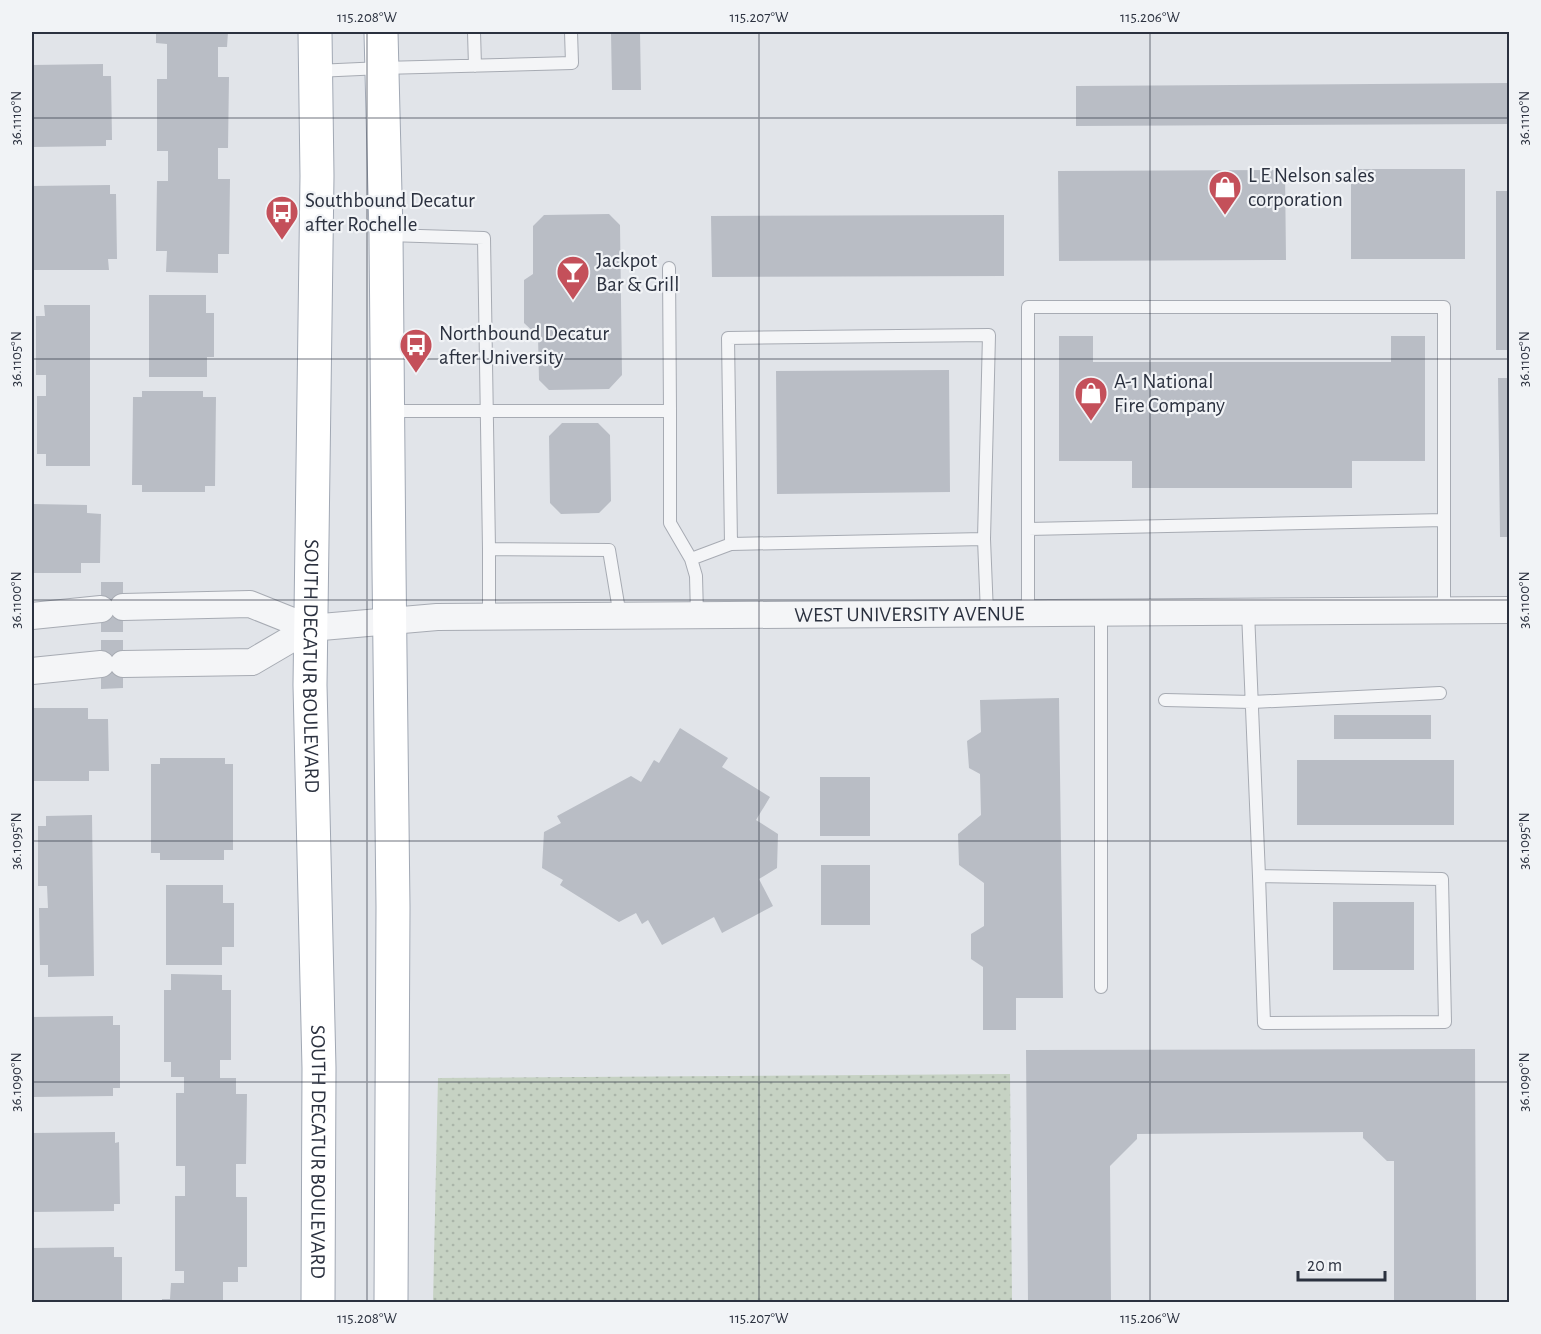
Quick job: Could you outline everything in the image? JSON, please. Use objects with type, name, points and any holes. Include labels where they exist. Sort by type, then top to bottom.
[{"type":"main road","name":"SOUTH DECATUR BOULEVARD","points":[[315,32],[317,176],[310,685],[319,1068],[318,1302]]},
{"type":"main road","points":[[381,32],[386,235],[393,907],[391,1302]]},
{"type":"street","points":[[32,616],[112,608],[250,604],[310,628]]},
{"type":"street","name":"WEST UNIVERSITY AVENUE","points":[[310,628],[437,617],[1509,610]]},
{"type":"street","points":[[32,671],[112,664],[252,662],[310,628]]},
{"type":"lane","points":[[474,32],[475,66]]},
{"type":"lane","points":[[315,71],[572,63],[571,32]]},
{"type":"lane","points":[[386,235],[484,238],[489,617]]},
{"type":"lane","points":[[669,268],[670,523],[691,559],[696,576],[697,615]]},
{"type":"lane","points":[[1028,614],[1028,307],[1444,307],[1444,610]]},
{"type":"lane","points":[[731,544],[728,338],[988,335],[984,539],[987,614]]},
{"type":"lane","points":[[388,411],[670,411]]},
{"type":"lane","points":[[1028,529],[1444,520]]},
{"type":"lane","points":[[691,559],[731,544],[984,539]]},
{"type":"lane","points":[[489,549],[609,550],[620,616]]},
{"type":"lane","points":[[1248,612],[1264,1023],[1445,1022],[1442,879],[1259,876]]},
{"type":"lane","points":[[1101,613],[1101,987]]},
{"type":"lane","points":[[1165,700],[1251,702],[1440,693]]},
{"type":"green space","points":[[1010,1074],[1012,1302],[433,1302],[438,1078]]},
{"type":"building","points":[[156,32],[228,32],[227,47],[218,47],[218,77],[229,77],[228,148],[218,148],[218,179],[230,179],[229,254],[218,254],[218,273],[166,272],[167,251],[156,251],[157,181],[168,181],[168,151],[157,151],[157,79],[167,79],[167,44],[156,43]]},
{"type":"building","points":[[611,32],[640,32],[641,90],[612,90]]},
{"type":"building","points":[[103,64],[103,76],[111,76],[112,140],[106,140],[106,146],[32,147],[32,65]]},
{"type":"building","points":[[1510,83],[1510,124],[1076,126],[1076,86]]},
{"type":"building","points":[[1351,169],[1465,169],[1465,259],[1351,259]]},
{"type":"building","points":[[1285,170],[1286,260],[1059,261],[1058,171]]},
{"type":"building","points":[[110,185],[110,194],[116,194],[117,259],[108,259],[109,270],[32,270],[32,186]]},
{"type":"building","points":[[1496,191],[1510,191],[1510,350],[1496,350]]},
{"type":"building","name":"Jackpot Bar & Grill","points":[[609,214],[620,225],[622,375],[609,389],[549,390],[539,380],[538,336],[524,323],[524,280],[533,274],[533,226],[544,215]]},
{"type":"building","points":[[1004,215],[1004,276],[712,277],[711,216]]},
{"type":"building","points":[[149,295],[206,295],[206,313],[214,313],[214,357],[207,357],[207,377],[149,377]]},
{"type":"building","points":[[44,305],[90,305],[90,466],[46,466],[46,454],[37,454],[37,396],[46,396],[46,375],[36,375],[36,316],[45,316]]},
{"type":"building","points":[[1059,336],[1093,336],[1093,362],[1391,362],[1391,336],[1425,336],[1425,461],[1352,461],[1352,488],[1132,488],[1132,461],[1059,461]]},
{"type":"building","points":[[949,370],[950,492],[777,494],[776,371]]},
{"type":"building","points":[[1498,378],[1510,378],[1510,537],[1500,537]]},
{"type":"building","points":[[142,391],[203,391],[203,397],[216,397],[215,486],[205,486],[205,492],[142,492],[142,485],[132,485],[133,397],[142,397]]},
{"type":"building","points":[[562,423],[598,423],[610,435],[611,501],[599,513],[561,514],[550,503],[549,436]]},
{"type":"building","points":[[32,504],[87,505],[87,513],[101,514],[100,563],[81,563],[81,573],[32,573]]},
{"type":"building","points":[[101,582],[123,582],[123,632],[101,632]]},
{"type":"building","points":[[101,640],[123,640],[123,688],[101,689]]},
{"type":"building","points":[[1059,698],[1063,998],[1016,998],[1016,1030],[983,1030],[983,967],[971,959],[971,934],[984,926],[984,883],[959,865],[958,834],[981,815],[980,774],[969,768],[967,741],[981,732],[980,700]]},
{"type":"building","points":[[32,708],[88,708],[88,719],[108,719],[109,771],[89,771],[89,781],[32,781]]},
{"type":"building","points":[[1334,715],[1431,715],[1431,739],[1334,739]]},
{"type":"building","points":[[680,728],[728,758],[722,767],[770,797],[756,820],[778,834],[777,868],[759,879],[773,906],[722,933],[714,917],[662,945],[648,920],[642,924],[636,913],[619,922],[560,885],[563,880],[542,868],[544,832],[561,823],[557,816],[631,776],[641,782],[654,760],[659,763]]},
{"type":"building","points":[[160,758],[225,758],[225,764],[233,764],[233,850],[224,850],[224,860],[160,860],[160,853],[151,853],[151,764],[160,764]]},
{"type":"building","points":[[1297,760],[1454,760],[1454,825],[1297,825]]},
{"type":"building","points":[[820,777],[870,777],[870,836],[820,836]]},
{"type":"building","points":[[92,815],[94,976],[48,977],[48,965],[40,965],[39,908],[48,908],[47,886],[38,886],[38,826],[46,826],[46,816]]},
{"type":"building","points":[[821,865],[870,865],[870,925],[821,925]]},
{"type":"building","points":[[166,885],[223,885],[223,903],[234,903],[234,947],[222,947],[222,965],[166,965]]},
{"type":"building","points":[[1333,902],[1414,902],[1414,970],[1333,970]]},
{"type":"building","points":[[171,974],[222,975],[222,990],[231,990],[231,1060],[220,1060],[220,1078],[236,1078],[236,1094],[247,1094],[246,1164],[236,1164],[236,1197],[247,1197],[247,1267],[238,1267],[238,1282],[223,1282],[223,1300],[234,1300],[234,1302],[162,1302],[162,1299],[170,1299],[171,1283],[184,1283],[184,1271],[175,1271],[175,1196],[185,1196],[185,1166],[176,1166],[176,1093],[184,1093],[184,1077],[171,1077],[171,1062],[164,1062],[164,990],[171,990]]},
{"type":"building","points":[[113,1016],[113,1025],[120,1025],[120,1088],[113,1088],[113,1096],[32,1097],[32,1017]]},
{"type":"building","points":[[1475,1049],[1476,1302],[1394,1302],[1394,1161],[1387,1161],[1363,1138],[1363,1132],[1137,1134],[1137,1139],[1110,1166],[1111,1302],[1028,1302],[1026,1050]]},
{"type":"building","points":[[115,1132],[115,1143],[119,1142],[120,1204],[114,1204],[114,1211],[32,1212],[32,1133]]},
{"type":"building","points":[[114,1247],[114,1257],[122,1257],[122,1302],[32,1302],[32,1248]]},
{"type":"place","name":"L E Nelson sales corporation","points":[[1225,216]]},
{"type":"place","name":"Southbound Decatur after Rochelle","points":[[282,241]]},
{"type":"place","name":"Jackpot Bar & Grill","points":[[573,301]]},
{"type":"place","name":"Northbound Decatur after University","points":[[416,374]]},
{"type":"place","name":"A-1 National Fire Company","points":[[1091,422]]}]
